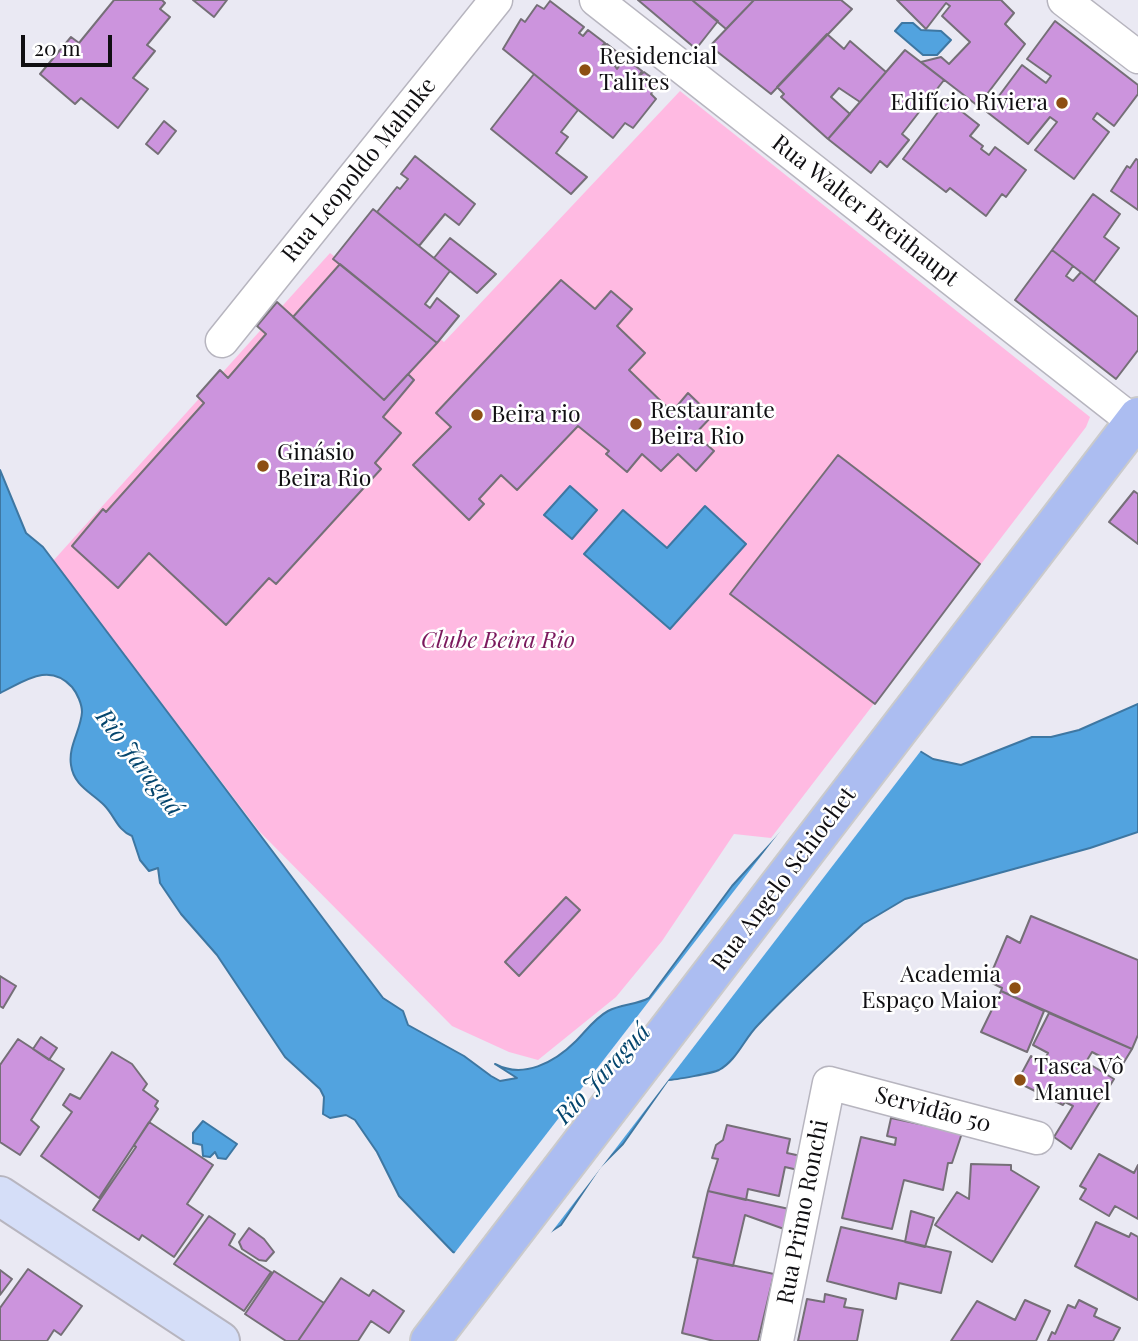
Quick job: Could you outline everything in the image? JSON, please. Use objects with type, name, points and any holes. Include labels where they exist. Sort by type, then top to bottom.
[{"type":"main road","name":"Rua Angelo Schiochet","points":[[430,1341],[1136,419]]},
{"type":"main road","points":[[0,1196],[220,1341]]},
{"type":"street","name":"Rua Leopoldo Mahnke","points":[[222,341],[496,0]]},
{"type":"street","name":"Rua Walter Breithaupt","points":[[596,0],[1136,419]]},
{"type":"street","points":[[1064,0],[1138,57]]},
{"type":"street","name":"Servidão 50","points":[[829,1083],[1037,1138]]},
{"type":"street","name":"Rua Primo Ronchi","points":[[777,1341],[829,1083]]},
{"type":"green space","name":"Clube Beira Rio","points":[[680,91],[1090,417],[1086,427],[771,838],[734,834],[662,941],[616,997],[538,1060],[509,1052],[452,1026],[259,831],[53,561],[330,253],[444,342]]},
{"type":"water","points":[[902,23],[913,23],[921,30],[941,31],[951,40],[937,55],[923,55],[895,31]]},
{"type":"water","name":"Rio Jaraguá","points":[[0,470],[26,533],[43,547],[383,998],[403,1011],[408,1025],[464,1056],[500,1081],[517,1078],[495,1064],[516,1070],[548,1062],[567,1049],[608,1011],[649,998],[732,886],[798,814],[915,748],[933,759],[961,765],[1032,737],[1051,737],[1079,730],[1138,704],[1138,832],[1090,848],[905,899],[863,924],[771,1012],[725,1066],[709,1073],[668,1080],[623,1144],[600,1167],[561,1225],[510,1258],[468,1258],[453,1252],[399,1196],[377,1152],[355,1120],[346,1115],[330,1118],[323,1114],[324,1097],[320,1089],[285,1057],[217,955],[181,914],[160,883],[158,868],[149,871],[140,860],[132,836],[123,830],[104,805],[76,778],[71,758],[82,712],[72,687],[55,676],[46,675],[28,679],[0,693]]},
{"type":"water","points":[[570,486],[597,510],[572,539],[544,515]]},
{"type":"water","points":[[705,506],[746,544],[670,629],[584,554],[623,510],[667,548]]},
{"type":"water","points":[[203,1121],[237,1144],[226,1159],[218,1158],[215,1152],[210,1157],[203,1156],[202,1145],[193,1143],[193,1133]]},
{"type":"pier","points":[[915,744],[923,748],[547,1238],[511,1261],[467,1262],[453,1255],[795,812],[823,786],[885,745]]},
{"type":"building","points":[[114,0],[162,0],[165,3],[160,9],[170,17],[147,45],[155,51],[133,78],[148,89],[118,128],[81,98],[75,104],[40,74],[71,37],[79,43]]},
{"type":"building","points":[[193,0],[227,0],[214,17]]},
{"type":"building","points":[[638,0],[692,0],[718,21],[696,49]]},
{"type":"building","points":[[692,0],[754,0],[726,29]]},
{"type":"building","points":[[754,0],[841,0],[852,9],[771,94],[710,46]]},
{"type":"building","points":[[897,0],[1001,0],[1014,13],[1005,24],[1025,44],[978,106],[921,62],[941,57],[949,64],[970,42],[942,16],[950,6],[946,3],[926,29]]},
{"type":"building","name":"Residencial Talires","points":[[550,1],[584,27],[579,33],[583,36],[588,30],[605,43],[602,46],[607,44],[622,56],[615,66],[617,69],[625,58],[642,71],[638,77],[644,72],[659,83],[651,94],[656,99],[633,128],[625,123],[613,138],[503,49],[521,19],[525,22],[537,5],[544,9]]},
{"type":"building","name":"Edifício Riviera","points":[[1055,21],[1138,85],[1138,94],[1114,126],[1097,113],[1093,119],[1109,132],[1074,179],[1035,150],[1057,122],[1050,117],[1028,144],[987,112],[1022,65],[1046,83],[1051,76],[1027,59]]},
{"type":"building","points":[[827,34],[844,49],[850,41],[886,72],[860,102],[839,88],[831,97],[850,114],[828,139],[781,97],[784,94],[777,87]]},
{"type":"building","points":[[905,50],[944,80],[902,134],[909,140],[887,167],[880,161],[871,173],[828,139]]},
{"type":"building","points":[[534,74],[578,110],[561,132],[568,137],[556,153],[587,177],[571,194],[491,129]]},
{"type":"building","points":[[947,100],[979,125],[970,136],[983,146],[981,149],[989,155],[995,147],[1026,170],[1006,197],[1002,194],[986,216],[950,188],[946,192],[903,159]]},
{"type":"building","points":[[164,121],[176,131],[158,154],[146,144]]},
{"type":"building","points":[[415,156],[475,204],[459,225],[445,214],[419,246],[377,212],[397,187],[400,189],[408,179],[401,174]]},
{"type":"building","points":[[1136,159],[1138,210],[1111,191],[1127,166],[1130,168]]},
{"type":"building","points":[[1093,194],[1120,214],[1104,237],[1119,248],[1094,282],[1052,250]]},
{"type":"building","points":[[373,209],[450,271],[425,304],[430,308],[437,298],[459,316],[437,343],[333,259]]},
{"type":"building","points":[[450,238],[496,274],[477,293],[434,258]]},
{"type":"building","points":[[1052,250],[1073,266],[1066,276],[1073,281],[1081,272],[1138,317],[1138,350],[1116,379],[1015,300]]},
{"type":"building","points":[[340,264],[437,343],[384,400],[293,317]]},
{"type":"building","points":[[561,280],[595,309],[611,291],[632,309],[617,326],[645,353],[629,370],[672,412],[688,393],[712,416],[695,434],[714,451],[696,471],[678,454],[661,471],[642,454],[627,472],[606,454],[609,451],[578,426],[517,490],[501,475],[479,499],[484,504],[469,520],[413,465],[451,427],[436,413]]},
{"type":"building","name":"Ginásio Beira Rio","points":[[277,302],[384,400],[408,374],[414,380],[383,417],[401,433],[375,463],[381,469],[276,584],[269,578],[226,625],[149,553],[118,588],[72,546],[103,509],[106,512],[204,403],[197,396],[220,370],[228,378],[266,334],[257,326]]},
{"type":"building","points":[[838,455],[980,564],[875,704],[730,594]]},
{"type":"building","points":[[1134,491],[1138,494],[1138,544],[1109,522]]},
{"type":"building","points":[[566,897],[580,910],[519,976],[505,962]]},
{"type":"building","points":[[1031,916],[1138,960],[1138,1035],[1132,1049],[1001,991],[1002,988],[988,981],[1007,936],[1020,943]]},
{"type":"building","points":[[0,976],[16,986],[3,1008],[0,1006]]},
{"type":"building","points":[[1001,991],[1044,1011],[1027,1052],[981,1032]]},
{"type":"building","points":[[1049,1013],[1132,1049],[1121,1067],[1092,1052],[1086,1062],[1114,1079],[1071,1149],[1054,1137],[1073,1106],[1065,1102],[1063,1105],[1017,1082],[1031,1056],[1043,1063],[1048,1053],[1033,1045]]},
{"type":"building","points":[[41,1037],[57,1048],[49,1060],[33,1049]]},
{"type":"building","points":[[18,1039],[64,1069],[31,1120],[39,1127],[20,1155],[0,1142],[0,1065]]},
{"type":"building","points":[[112,1052],[132,1064],[147,1084],[143,1090],[158,1101],[155,1106],[158,1109],[99,1198],[41,1156],[72,1112],[63,1105],[70,1094],[80,1099]]},
{"type":"building","points":[[891,1118],[962,1133],[952,1163],[948,1163],[943,1190],[904,1180],[892,1229],[842,1218],[861,1137],[895,1145],[896,1138],[887,1136]]},
{"type":"building","points":[[149,1122],[213,1165],[187,1204],[203,1215],[174,1257],[142,1235],[139,1240],[93,1210],[136,1147],[134,1145]]},
{"type":"building","points":[[727,1125],[790,1139],[787,1153],[801,1156],[798,1170],[785,1167],[779,1196],[748,1189],[746,1200],[708,1191],[718,1159],[712,1158],[716,1145],[723,1140]]},
{"type":"building","points":[[1099,1154],[1134,1173],[1138,1165],[1138,1219],[1115,1206],[1109,1216],[1080,1199],[1086,1189],[1080,1186]]},
{"type":"building","points":[[971,1164],[1011,1165],[1011,1170],[1039,1187],[992,1262],[935,1225],[957,1192],[969,1199]]},
{"type":"building","points":[[708,1191],[789,1209],[784,1229],[745,1215],[733,1266],[693,1257]]},
{"type":"building","points":[[911,1211],[934,1218],[925,1247],[905,1242]]},
{"type":"building","points":[[209,1216],[235,1234],[229,1245],[271,1272],[244,1311],[174,1264]]},
{"type":"building","points":[[1096,1222],[1129,1237],[1131,1233],[1138,1237],[1138,1300],[1075,1266]]},
{"type":"building","points":[[841,1227],[951,1252],[941,1293],[899,1283],[896,1299],[827,1281]]},
{"type":"building","points":[[249,1228],[264,1239],[274,1252],[266,1261],[259,1260],[242,1249],[239,1242]]},
{"type":"building","points":[[698,1258],[774,1274],[758,1341],[714,1341],[682,1333]]},
{"type":"building","points":[[28,1269],[82,1306],[61,1335],[54,1330],[47,1341],[0,1341],[0,1308]]},
{"type":"building","points":[[0,1270],[12,1279],[0,1295]]},
{"type":"building","points":[[274,1271],[324,1303],[298,1341],[286,1341],[245,1314]]},
{"type":"building","points":[[341,1278],[369,1296],[373,1290],[404,1311],[389,1333],[371,1321],[358,1341],[298,1341]]},
{"type":"building","points":[[825,1294],[846,1299],[844,1307],[863,1310],[857,1341],[798,1341],[807,1299],[824,1302]]},
{"type":"building","points":[[1025,1300],[1050,1311],[1036,1341],[951,1341],[977,1301],[1015,1320]]},
{"type":"building","points":[[1079,1300],[1097,1309],[1094,1316],[1120,1328],[1113,1341],[1048,1341],[1052,1332],[1055,1334],[1068,1305],[1075,1308]]},
{"type":"place","name":"Residencial Talires","points":[[585,70]]},
{"type":"place","name":"Edifício Riviera","points":[[1062,103]]},
{"type":"place","name":"Beira rio","points":[[477,415]]},
{"type":"place","name":"Restaurante Beira Rio","points":[[636,424]]},
{"type":"place","name":"Ginásio Beira Rio","points":[[263,466]]},
{"type":"place","name":"Academia Espaço Maior","points":[[1015,988]]},
{"type":"place","name":"Tasca Vô Manuel","points":[[1020,1080]]}]
